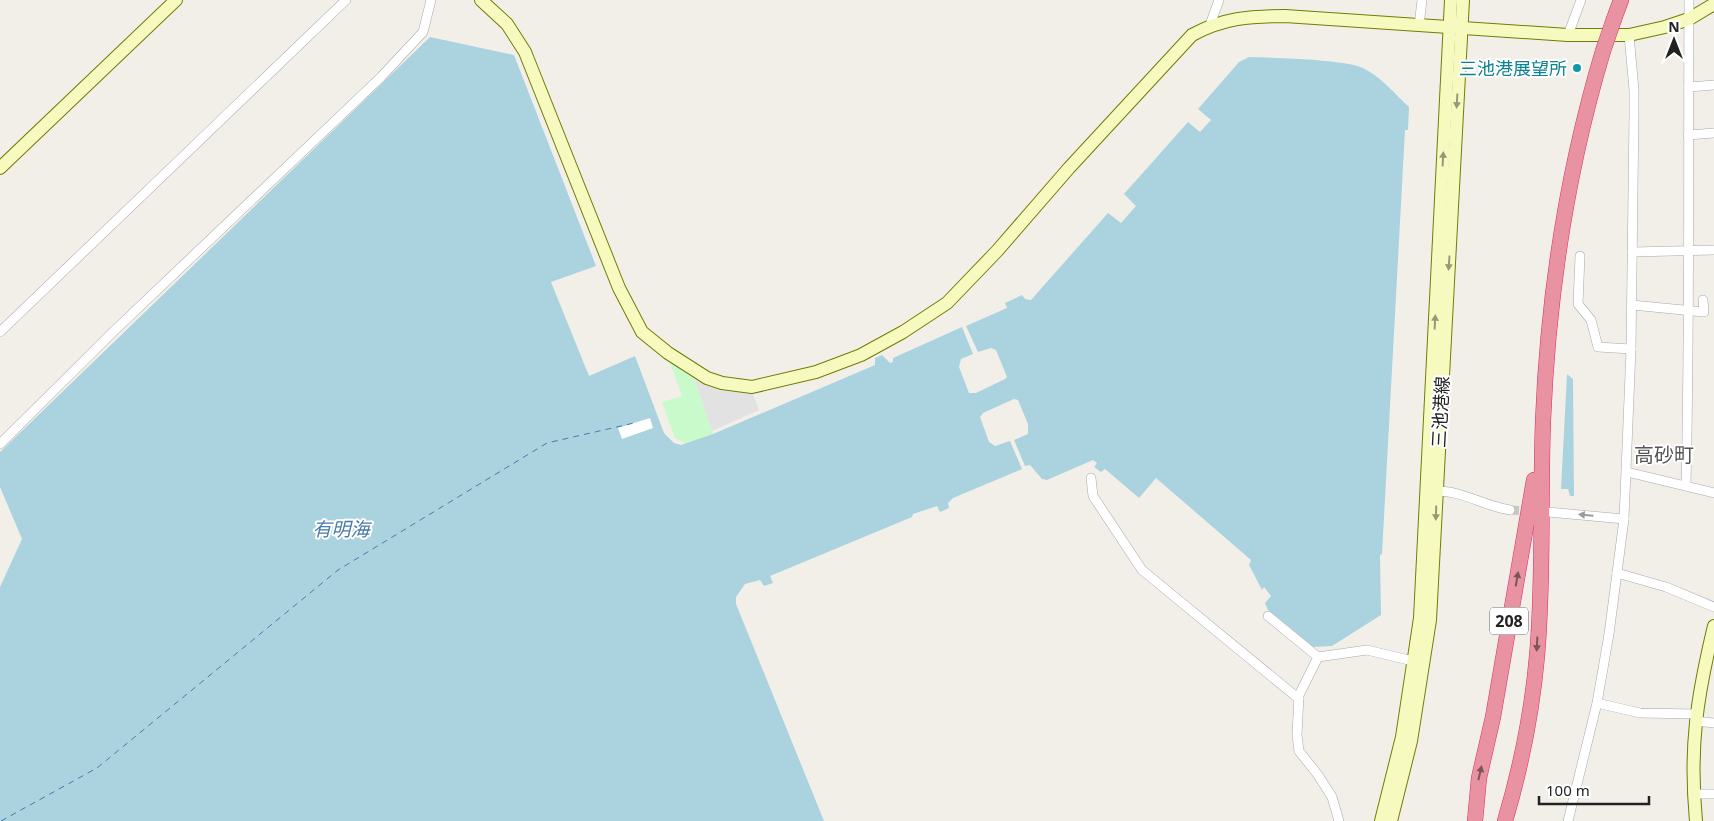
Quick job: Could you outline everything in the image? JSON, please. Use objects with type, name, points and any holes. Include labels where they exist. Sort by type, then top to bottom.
[{"type":"highway","name":"208","points":[[1505,821],[1524,745],[1537,655],[1543,421],[1549,331],[1562,229],[1579,138],[1603,51],[1621,0]]},
{"type":"highway","name":"208","points":[[1476,821],[1479,778],[1493,717],[1543,421]]},
{"type":"street","points":[[0,168],[176,0]]},
{"type":"street","points":[[0,332],[346,0]]},
{"type":"street","points":[[0,444],[113,332],[381,77],[423,32],[431,0]]},
{"type":"street","points":[[481,0],[507,24],[525,52],[619,288],[642,332],[668,354],[707,378],[722,384],[752,387],[816,372],[861,355],[903,332],[947,302],[997,250],[1069,168],[1192,35],[1210,25],[1245,16],[1285,16],[1568,35],[1629,35],[1665,28],[1712,10]]},
{"type":"street","points":[[1210,25],[1219,0]]},
{"type":"street","points":[[1419,26],[1422,0]]},
{"type":"street","name":"三池港線","points":[[1391,821],[1411,741],[1420,663],[1433,579],[1455,28],[1451,0]]},
{"type":"street","name":"三池港線","points":[[1381,821],[1420,663],[1429,432],[1455,28],[1463,0]]},
{"type":"street","points":[[1568,35],[1581,0]]},
{"type":"street","points":[[1686,485],[1690,312],[1688,251],[1689,0]]},
{"type":"street","points":[[1568,821],[1597,703],[1624,519],[1632,306],[1634,90],[1629,35]]},
{"type":"street","points":[[1689,87],[1714,85]]},
{"type":"street","points":[[1688,135],[1714,133]]},
{"type":"street","points":[[1632,252],[1714,250]]},
{"type":"street","points":[[1580,256],[1578,304],[1591,320],[1598,347],[1631,349]]},
{"type":"street","points":[[1632,306],[1704,312],[1703,300]]},
{"type":"street","points":[[1627,472],[1714,493]]},
{"type":"street","points":[[1090,478],[1093,496],[1142,570],[1299,698]]},
{"type":"street","points":[[1437,491],[1463,494],[1493,507],[1510,510]]},
{"type":"street","points":[[1548,512],[1624,519]]},
{"type":"street","points":[[1617,573],[1666,587],[1714,607]]},
{"type":"street","points":[[1268,616],[1318,657],[1367,650],[1420,663]]},
{"type":"street","points":[[1696,821],[1694,794],[1695,718],[1700,685],[1714,626]]},
{"type":"street","points":[[1318,657],[1299,698],[1297,735],[1299,751],[1332,797],[1340,821]]},
{"type":"street","points":[[1597,703],[1640,713],[1695,718],[1714,723]]},
{"type":"street","points":[[1694,794],[1714,794]]},
{"type":"green space","points":[[669,360],[695,380],[713,434],[687,444],[675,438],[662,402],[682,396]]},
{"type":"shaded area","points":[[695,380],[724,391],[752,392],[759,410],[712,431]]},
{"type":"water","name":"有明海","points":[[430,37],[514,55],[596,266],[551,282],[589,376],[635,356],[664,433],[674,443],[681,445],[713,434],[875,365],[875,358],[882,355],[890,363],[893,362],[893,358],[962,327],[973,354],[961,359],[959,367],[969,393],[976,393],[1005,379],[1007,377],[996,350],[991,348],[978,352],[966,326],[1007,308],[1005,303],[1022,295],[1025,299],[1031,300],[1108,213],[1121,223],[1136,206],[1124,194],[1188,122],[1200,132],[1211,120],[1198,109],[1239,62],[1249,57],[1308,59],[1353,65],[1370,72],[1409,107],[1408,130],[1405,130],[1382,554],[1380,555],[1381,615],[1332,646],[1312,647],[1268,610],[1265,603],[1271,596],[1264,587],[1262,590],[1249,565],[1251,560],[1156,478],[1139,498],[1105,469],[1101,472],[1094,467],[1097,463],[1093,460],[1047,480],[1042,479],[1030,465],[1025,466],[1014,440],[1028,434],[1028,424],[1018,400],[1014,399],[983,413],[980,417],[989,442],[995,446],[1010,441],[1022,469],[953,498],[948,503],[949,508],[940,512],[937,506],[913,514],[912,517],[770,576],[773,583],[764,586],[760,580],[745,584],[736,597],[736,604],[824,821],[0,821],[0,587],[22,539],[0,487],[0,452]]},
{"type":"water","points":[[1567,374],[1573,379],[1574,496],[1570,496],[1568,489],[1561,489]]},
{"type":"pier","points":[[650,418],[653,428],[622,439],[618,428]]},
{"type":"ferry route","points":[[1,821],[97,768],[338,570],[547,443],[634,423]]},
{"type":"tunnel","points":[[1510,510],[1533,511]]},
{"type":"place","name":"三池港展望所","points":[[1577,68]]},
{"type":"district","name":"高砂町","points":[[1664,454]]}]
